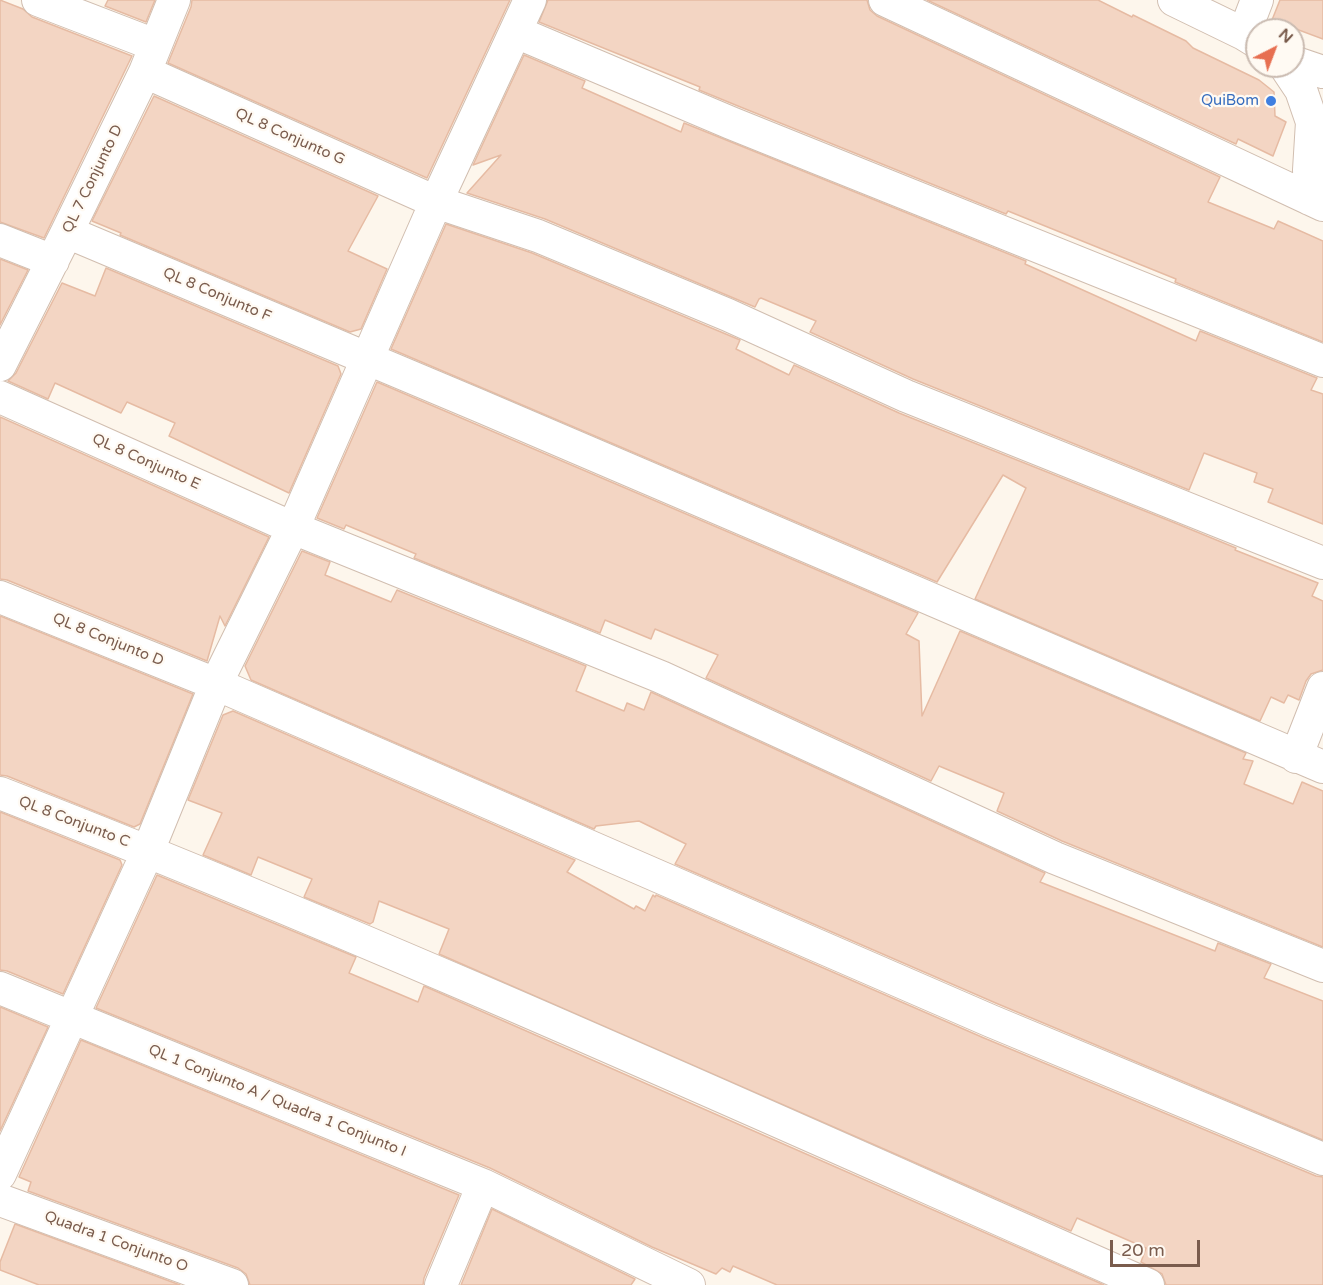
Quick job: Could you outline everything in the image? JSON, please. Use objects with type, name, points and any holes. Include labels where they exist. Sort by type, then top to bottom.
[{"type":"street","name":"QL 8 Conjunto G","points":[[38,0],[436,202],[538,236],[728,315],[906,396],[1323,563]]},
{"type":"street","name":"QL 7 Conjunto D","points":[[0,365],[68,232],[150,58],[174,0]]},
{"type":"street","points":[[0,1174],[148,851],[216,684],[293,528],[436,202],[530,0]]},
{"type":"street","points":[[885,0],[1317,202]]},
{"type":"street","points":[[1174,0],[1245,35]]},
{"type":"street","points":[[1254,18],[1257,0]]},
{"type":"street","points":[[516,33],[731,123],[1323,361]]},
{"type":"street","points":[[1305,66],[1323,72]]},
{"type":"street","points":[[1293,78],[1318,116],[1309,170],[1317,202]]},
{"type":"street","name":"QL 8 Conjunto F","points":[[68,232],[1310,762]]},
{"type":"street","points":[[0,240],[53,261]]},
{"type":"street","name":"QL 8 Conjunto E","points":[[0,397],[293,528],[661,677],[1054,858],[1323,966]]},
{"type":"street","name":"QL 8 Conjunto D","points":[[0,597],[216,684],[980,1017],[1323,1159]]},
{"type":"street","points":[[1310,762],[1323,688]]},
{"type":"street","name":"QL 8 Conjunto C","points":[[0,794],[148,851],[539,1017],[1148,1285]]},
{"type":"street","name":"QL 1 Conjunto A / Quadra 1 Conjunto I","points":[[0,988],[483,1185],[655,1278],[689,1285]]},
{"type":"street","points":[[441,1285],[483,1185]]},
{"type":"street","name":"Quadra 1 Conjunto O","points":[[0,1200],[232,1285]]},
{"type":"building","points":[[0,0],[23,9],[32,17],[132,56],[44,238],[0,222]]},
{"type":"building","points":[[108,0],[155,0],[146,22],[105,6]]},
{"type":"building","points":[[192,0],[510,0],[427,178],[168,63]]},
{"type":"building","points":[[548,0],[867,0],[870,10],[877,16],[1220,177],[1208,202],[1274,229],[1278,221],[1323,241],[1323,342],[1175,282],[1176,279],[1008,211],[1006,214],[738,106],[699,90],[700,87],[539,22]]},
{"type":"building","points":[[927,0],[1098,0],[1132,17],[1133,15],[1245,73],[1245,78],[1259,80],[1274,92],[1275,116],[1286,122],[1273,156],[1238,139],[1236,144]]},
{"type":"building","points":[[1280,0],[1323,0],[1323,39],[1305,32],[1305,18],[1273,18]]},
{"type":"building","points":[[524,55],[585,81],[582,88],[681,132],[684,123],[1026,261],[1025,264],[1196,341],[1200,331],[1317,378],[1311,390],[1323,394],[1323,524],[1268,502],[1273,489],[1254,482],[1257,473],[1204,453],[1189,490],[913,379],[810,332],[816,321],[761,298],[755,307],[545,219],[467,193],[501,155],[473,165]]},
{"type":"building","points":[[154,96],[378,196],[348,251],[387,269],[361,329],[350,332],[92,221]]},
{"type":"building","points":[[446,224],[532,253],[740,340],[736,349],[789,375],[794,365],[899,413],[1175,523],[1318,583],[1312,596],[1323,601],[1323,670],[1311,674],[1299,700],[1288,695],[1284,703],[1271,697],[1260,721],[975,599],[1026,488],[1003,475],[937,582],[391,349]]},
{"type":"building","points":[[0,259],[28,270],[0,325]]},
{"type":"building","points":[[106,268],[338,366],[341,374],[289,493],[169,436],[175,423],[127,402],[121,413],[55,383],[48,399],[8,381],[16,373],[62,283],[95,296]]},
{"type":"building","points":[[377,382],[918,613],[906,634],[919,641],[922,716],[960,631],[1246,753],[1243,759],[1253,761],[1244,784],[1293,804],[1302,782],[1323,791],[1323,947],[1062,841],[997,811],[1004,793],[939,766],[931,781],[706,678],[718,655],[655,629],[651,639],[605,620],[600,633],[414,558],[416,554],[346,525],[344,529],[317,518]]},
{"type":"building","points":[[0,417],[269,537],[225,626],[220,616],[207,661],[0,579]]},
{"type":"building","points":[[302,551],[330,562],[325,575],[391,602],[397,590],[586,666],[576,691],[624,711],[627,703],[644,710],[651,692],[1045,873],[1040,882],[1215,951],[1218,943],[1271,964],[1264,978],[1323,1001],[1323,1140],[998,1004],[675,864],[686,844],[639,821],[596,826],[594,829],[251,680],[245,666]]},
{"type":"building","points":[[0,616],[193,694],[140,824],[134,827],[0,775]]},
{"type":"building","points":[[233,711],[575,860],[567,872],[634,909],[636,906],[645,911],[653,895],[655,897],[656,895],[984,1038],[1323,1177],[1323,1285],[1166,1285],[1162,1274],[1141,1262],[1146,1248],[1077,1218],[1071,1231],[439,954],[449,929],[379,901],[373,922],[370,924],[304,897],[312,879],[258,857],[251,875],[203,855],[222,813],[188,800],[223,715]]},
{"type":"building","points":[[0,812],[120,860],[122,865],[63,994],[0,970]]},
{"type":"building","points":[[157,875],[356,957],[349,973],[418,1002],[424,986],[1104,1285],[777,1285],[733,1266],[730,1272],[722,1268],[716,1274],[652,1247],[490,1168],[96,1008]]},
{"type":"building","points":[[0,1007],[48,1027],[0,1131]]},
{"type":"building","points":[[81,1040],[459,1195],[423,1285],[250,1285],[246,1274],[238,1268],[28,1191],[31,1182],[19,1177]]},
{"type":"building","points":[[492,1209],[635,1279],[631,1285],[461,1285]]},
{"type":"building","points":[[15,1224],[180,1285],[39,1285],[0,1270],[0,1262]]},
{"type":"place","name":"QuiBom","points":[[1271,101]]}]
